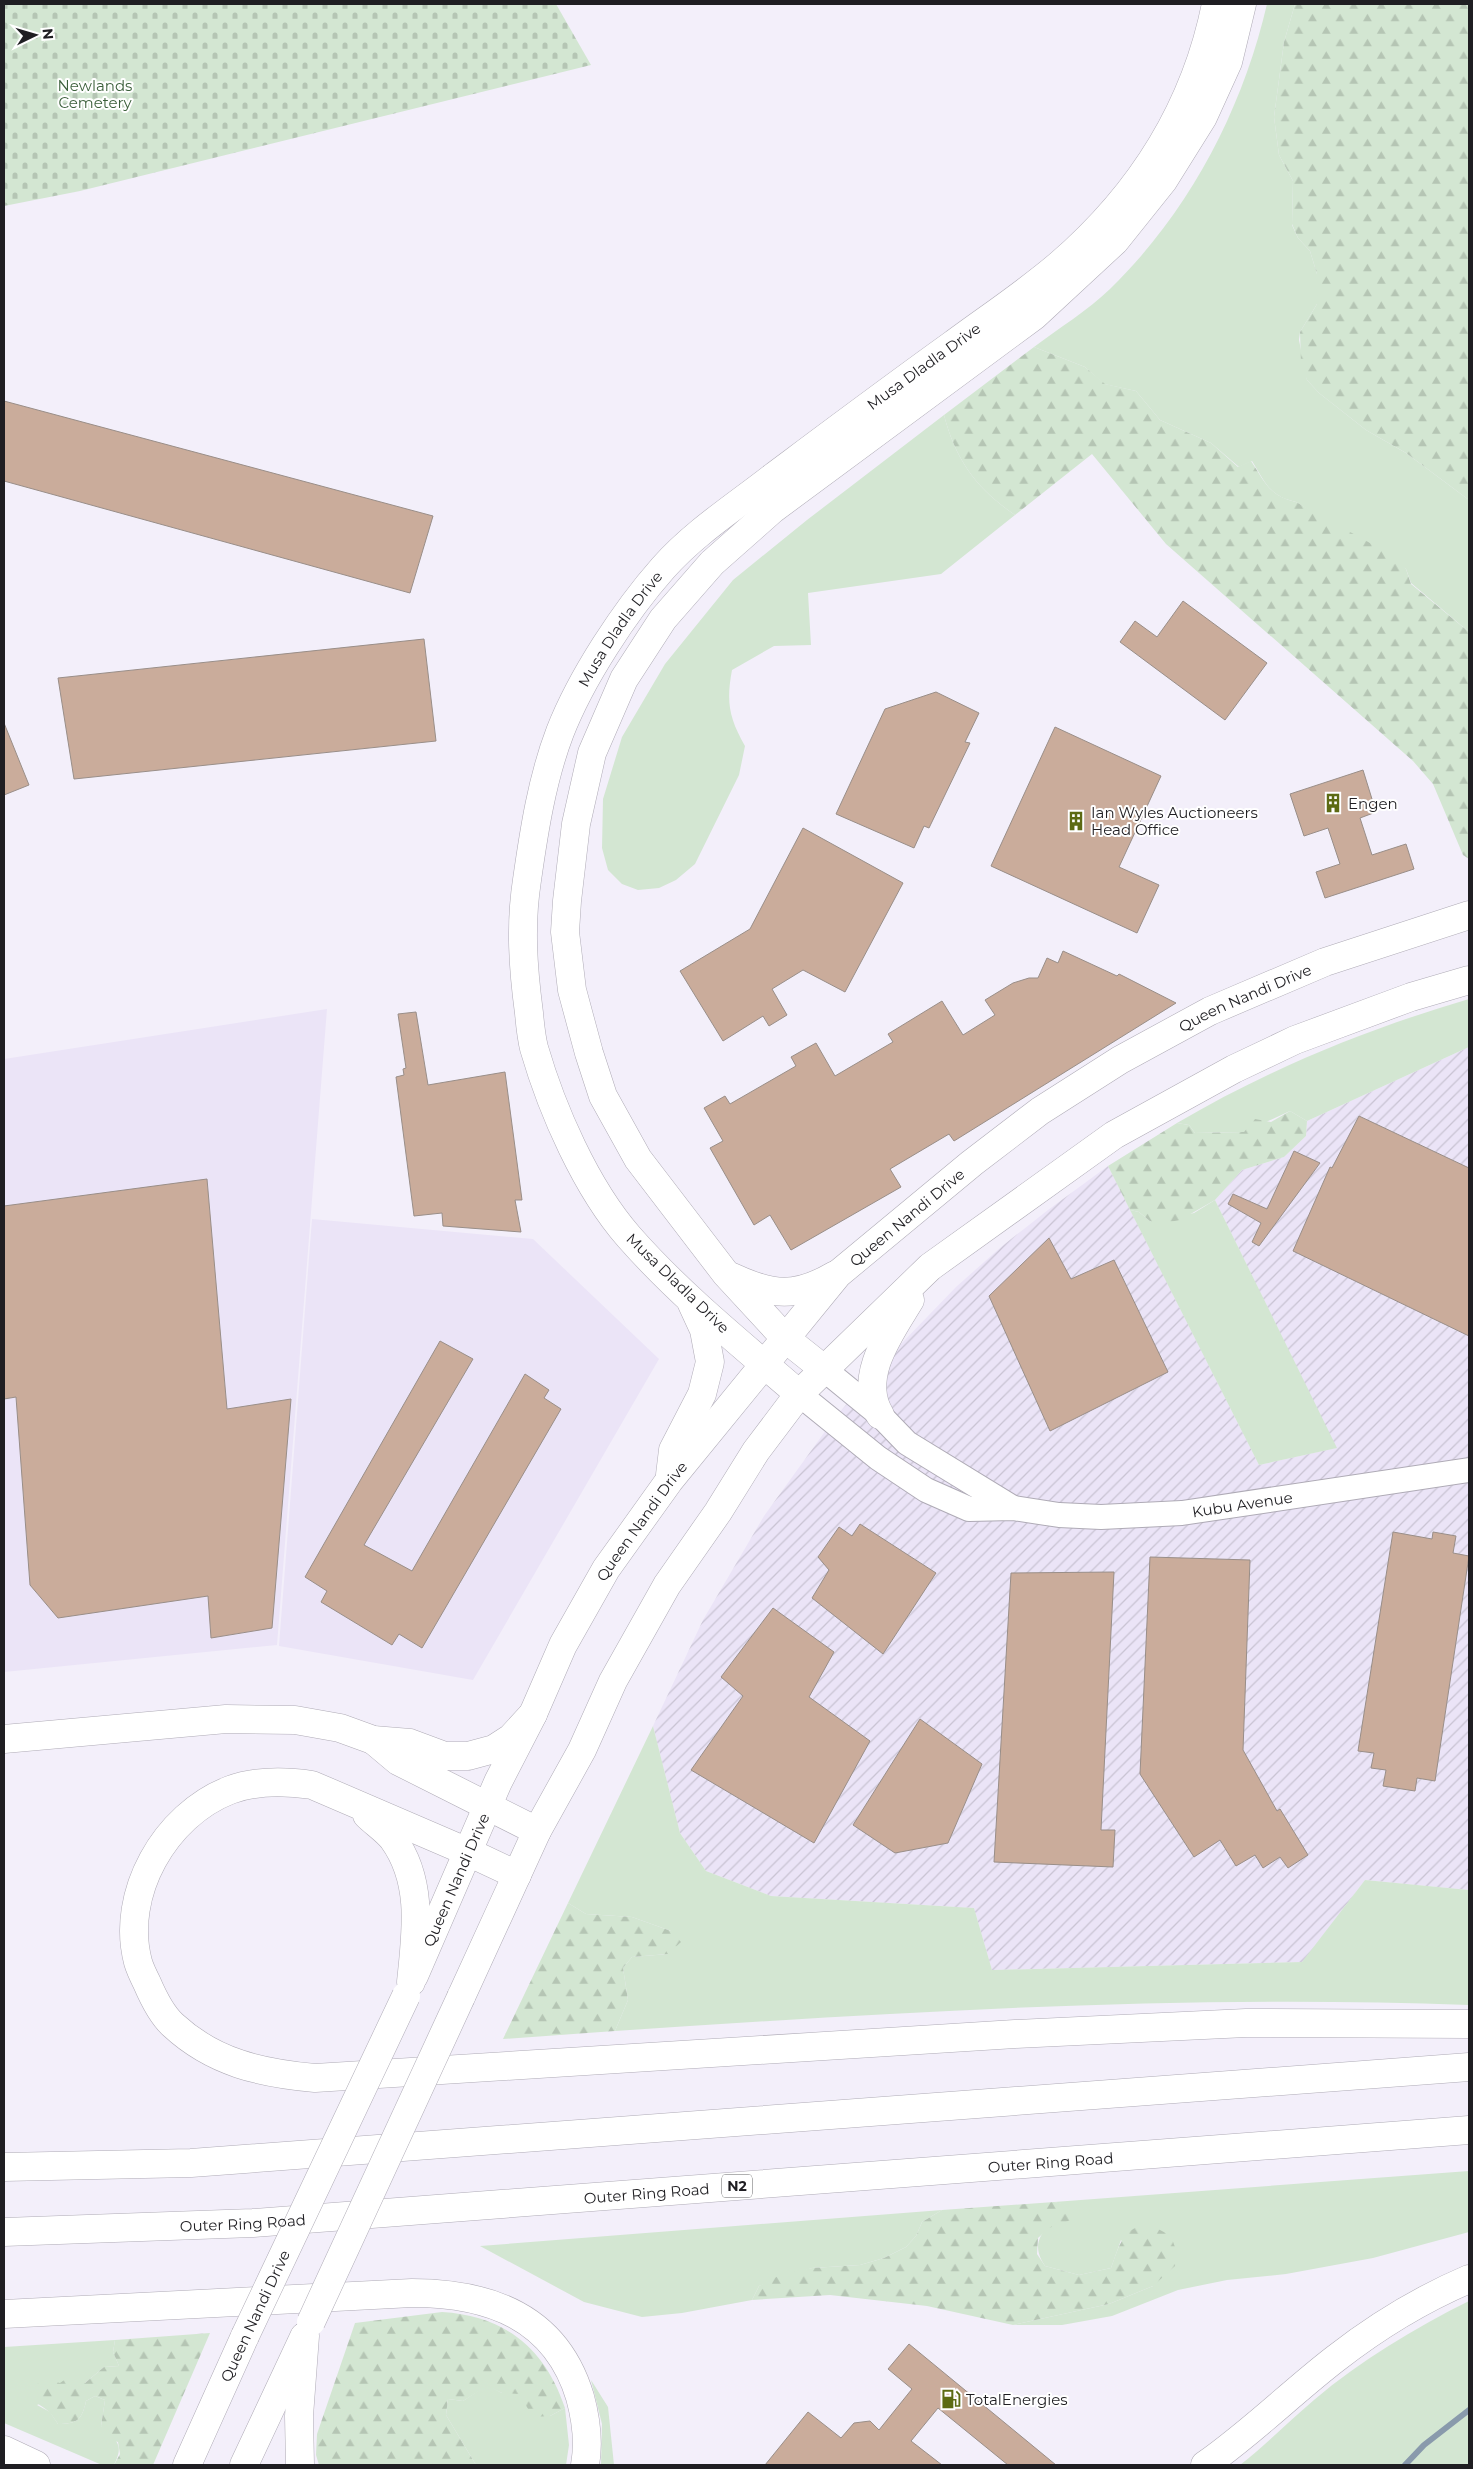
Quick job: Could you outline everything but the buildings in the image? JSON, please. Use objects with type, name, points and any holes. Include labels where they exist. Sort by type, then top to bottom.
[{"type":"main road","name":"Musa Dladla Drive","points":[[800,1394],[690,1298],[628,1236],[600,1197],[567,1137],[533,1045],[521,934],[534,837],[558,736],[579,688],[598,659],[643,593],[683,548],[846,422],[1059,265],[1114,211],[1139,180],[1163,145],[1183,106],[1202,62],[1216,4]]},
{"type":"main road","name":"Musa Dladla Drive","points":[[825,1370],[786,1339],[726,1274],[638,1158],[608,1104],[588,1053],[575,999],[566,932],[567,901],[576,824],[592,752],[624,679],[662,618],[712,563],[773,509],[1034,316],[1116,242],[1164,182],[1203,118],[1228,62],[1242,4]]},
{"type":"main road","name":"Queen Nandi Drive","points":[[187,2465],[245,2336],[408,1989],[488,1805],[533,1714],[563,1645],[606,1569],[668,1481],[838,1274],[972,1163],[1040,1111],[1120,1060],[1210,1011],[1325,962],[1469,915]]},
{"type":"main road","points":[[244,2465],[537,1831],[582,1750],[613,1681],[667,1584],[718,1512],[756,1451],[800,1394],[930,1267],[1114,1135],[1234,1069],[1295,1040],[1411,996],[1469,980]]},
{"type":"main road","points":[[880,1415],[871,1397],[879,1354],[930,1267]]},
{"type":"main road","points":[[726,1274],[756,1289],[782,1292],[816,1287],[838,1274]]},
{"type":"main road","points":[[668,1481],[673,1450],[702,1394],[710,1362],[704,1330],[690,1298]]},
{"type":"main road","points":[[4,1739],[226,1719],[295,1720],[340,1728],[373,1740],[410,1743],[445,1756],[483,1754],[510,1738],[533,1714]]},
{"type":"main road","points":[[373,1740],[398,1761],[537,1831]]},
{"type":"main road","points":[[517,1875],[348,1799],[312,1785],[289,1782],[258,1783],[230,1790],[206,1803],[184,1819],[164,1840],[148,1868],[138,1897],[134,1932],[138,1962],[152,1995],[172,2024],[204,2048],[242,2067],[278,2074],[315,2078],[996,2035],[1246,2023],[1469,2024]]},
{"type":"main road","points":[[348,1799],[392,1838],[406,1864],[414,1889],[417,1913],[408,1989]]},
{"type":"main road","points":[[4,2167],[191,2164],[1469,2067]]},
{"type":"main road","name":"Outer Ring Road","points":[[4,2232],[253,2222],[1469,2130]]},
{"type":"main road","points":[[1205,2465],[1232,2447],[1335,2359],[1395,2318],[1469,2278]]},
{"type":"main road","points":[[4,2314],[412,2293],[445,2293],[483,2302],[527,2320],[556,2347],[569,2368],[583,2407],[587,2430],[585,2465]]},
{"type":"main road","points":[[300,2465],[298,2416],[308,2329]]},
{"type":"main road","points":[[4,2450],[36,2465]]},
{"type":"street","name":"Kubu Avenue","points":[[825,1370],[880,1415],[907,1443],[1013,1508]]},
{"type":"street","name":"Kubu Avenue","points":[[800,1394],[878,1458],[926,1490],[969,1509],[1013,1508],[1059,1515],[1101,1517],[1182,1513],[1469,1470]]},
{"type":"shaded area","points":[[327,1009],[277,1645],[4,1672],[4,1059]]},
{"type":"shaded area","points":[[1469,1047],[1469,1890],[1365,1880],[1303,1962],[992,1970],[974,1908],[771,1896],[706,1871],[680,1833],[653,1726],[703,1620],[764,1516],[834,1419],[873,1373],[956,1287],[1001,1247],[1108,1166],[1259,1465],[1336,1448],[1215,1200],[1242,1170],[1284,1157],[1306,1136],[1307,1121]]},
{"type":"shaded area","points":[[312,1219],[533,1239],[659,1359],[473,1680],[279,1646]]},
{"type":"green space","name":"Newlands Cemetery","points":[[4,4],[556,4],[591,65],[80,191],[4,206]]},
{"type":"green space","points":[[1267,4],[1295,4],[1284,42],[1274,117],[1279,155],[1293,181],[1292,225],[1298,238],[1310,251],[1317,274],[1317,304],[1300,332],[1299,340],[1307,380],[1319,393],[1366,430],[1406,453],[1469,500],[1469,632],[1411,583],[1406,569],[1296,502],[1274,492],[1265,482],[1252,461],[1239,467],[1211,443],[1160,420],[1136,391],[1104,384],[1085,367],[1034,347],[1110,289],[1164,227],[1188,193],[1209,158],[1243,83]]},
{"type":"green space","points":[[1295,4],[1469,4],[1469,500],[1406,453],[1366,430],[1319,393],[1307,380],[1301,364],[1300,332],[1317,304],[1317,274],[1310,251],[1298,238],[1292,224],[1293,181],[1279,155],[1274,117],[1284,42]]},
{"type":"green space","points":[[1034,347],[1085,367],[1105,384],[1136,391],[1160,420],[1211,443],[1238,467],[1251,461],[1264,482],[1274,492],[1296,502],[1388,553],[1406,569],[1411,584],[1469,632],[1469,859],[1463,855],[1433,784],[1413,761],[1166,544],[1092,454],[1015,515],[979,484],[962,460],[944,415]]},
{"type":"green space","points":[[944,415],[955,446],[970,472],[990,495],[1015,515],[941,574],[808,593],[811,645],[774,646],[732,670],[729,691],[730,710],[735,727],[745,746],[739,775],[695,864],[676,880],[659,888],[638,890],[622,884],[608,870],[602,848],[603,799],[622,737],[665,664],[733,580],[807,520]]},
{"type":"green space","points":[[1469,999],[1469,1047],[1307,1121],[1290,1111],[1244,1132],[1195,1133],[1189,1125],[1177,1123],[1247,1085],[1319,1052],[1393,1023]]},
{"type":"green space","points":[[1290,1111],[1307,1121],[1306,1136],[1284,1157],[1242,1170],[1215,1200],[1180,1220],[1164,1223],[1151,1222],[1139,1212],[1130,1210],[1108,1166],[1177,1123],[1189,1125],[1195,1133],[1244,1132],[1255,1119],[1271,1122]]},
{"type":"green space","points":[[1215,1200],[1337,1448],[1259,1465],[1130,1210],[1139,1212],[1151,1222],[1194,1213]]},
{"type":"green space","points":[[653,1726],[680,1833],[706,1871],[771,1896],[974,1908],[992,1970],[1302,1962],[1365,1880],[1469,1890],[1469,2005],[1362,2002],[1149,2003],[829,2017],[615,2031],[628,2000],[623,1968],[632,1957],[668,1954],[671,1931],[632,1917],[586,1914],[568,1903]]},
{"type":"green space","points":[[568,1903],[586,1914],[632,1917],[671,1931],[681,1942],[668,1954],[632,1957],[623,1968],[628,2000],[615,2031],[503,2039]]},
{"type":"green space","points":[[1469,2171],[1469,2232],[1373,2258],[1286,2274],[1227,2280],[1178,2290],[1112,2316],[1062,2325],[1013,2325],[1109,2304],[1153,2286],[1121,2240],[1111,2268],[1079,2275],[1045,2266],[1038,2248],[1039,2240],[1048,2226],[1069,2206],[1054,2202]]},
{"type":"green space","points":[[1054,2202],[1069,2205],[1071,2220],[1049,2228],[1038,2238],[1037,2254],[1045,2266],[1079,2275],[1111,2268],[1119,2246],[1128,2233],[1141,2226],[1150,2226],[1171,2236],[1176,2250],[1175,2266],[1153,2286],[1109,2304],[1013,2325],[927,2306],[830,2295],[752,2300],[759,2286],[780,2275],[812,2268],[860,2265],[884,2258],[906,2247],[916,2236],[922,2222],[942,2210]]},
{"type":"green space","points":[[942,2210],[922,2222],[916,2236],[906,2247],[884,2258],[860,2265],[812,2268],[759,2286],[752,2300],[682,2313],[642,2317],[584,2302],[480,2246]]},
{"type":"green space","points":[[1469,2301],[1469,2465],[1240,2465],[1350,2371],[1429,2322]]},
{"type":"green space","points":[[442,2312],[485,2320],[503,2328],[520,2339],[534,2352],[546,2368],[557,2387],[565,2408],[550,2416],[533,2417],[519,2394],[502,2393],[487,2386],[463,2401],[448,2399],[446,2415],[476,2465],[319,2465],[316,2455],[317,2434],[355,2323]]},
{"type":"green space","points":[[210,2333],[153,2465],[114,2465],[120,2454],[118,2442],[107,2439],[101,2426],[105,2400],[95,2396],[86,2401],[83,2413],[78,2420],[58,2424],[51,2414],[37,2403],[33,2397],[33,2386],[46,2380],[60,2383],[70,2376],[85,2383],[104,2367],[119,2366],[113,2352],[115,2340]]},
{"type":"green space","points":[[115,2340],[113,2352],[119,2366],[104,2367],[85,2383],[37,2405],[50,2412],[58,2424],[64,2424],[78,2420],[83,2413],[86,2401],[95,2396],[105,2400],[101,2426],[115,2439],[119,2447],[114,2465],[102,2465],[4,2423],[4,2347]]},
{"type":"green space","points":[[591,2380],[608,2407],[614,2465],[601,2465],[602,2424]]},
{"type":"green space","points":[[487,2385],[502,2393],[519,2393],[550,2416],[565,2408],[569,2445],[566,2465],[476,2465],[446,2415],[448,2399],[463,2401]]},
{"type":"waterway","points":[[1405,2465],[1424,2445],[1469,2410]]},
{"type":"place","name":"Engen","points":[[1333,803]]},
{"type":"place","name":"Ian Wyles Auctioneers Head Office","points":[[1076,821]]},
{"type":"place","name":"TotalEnergies","points":[[951,2399]]}]
